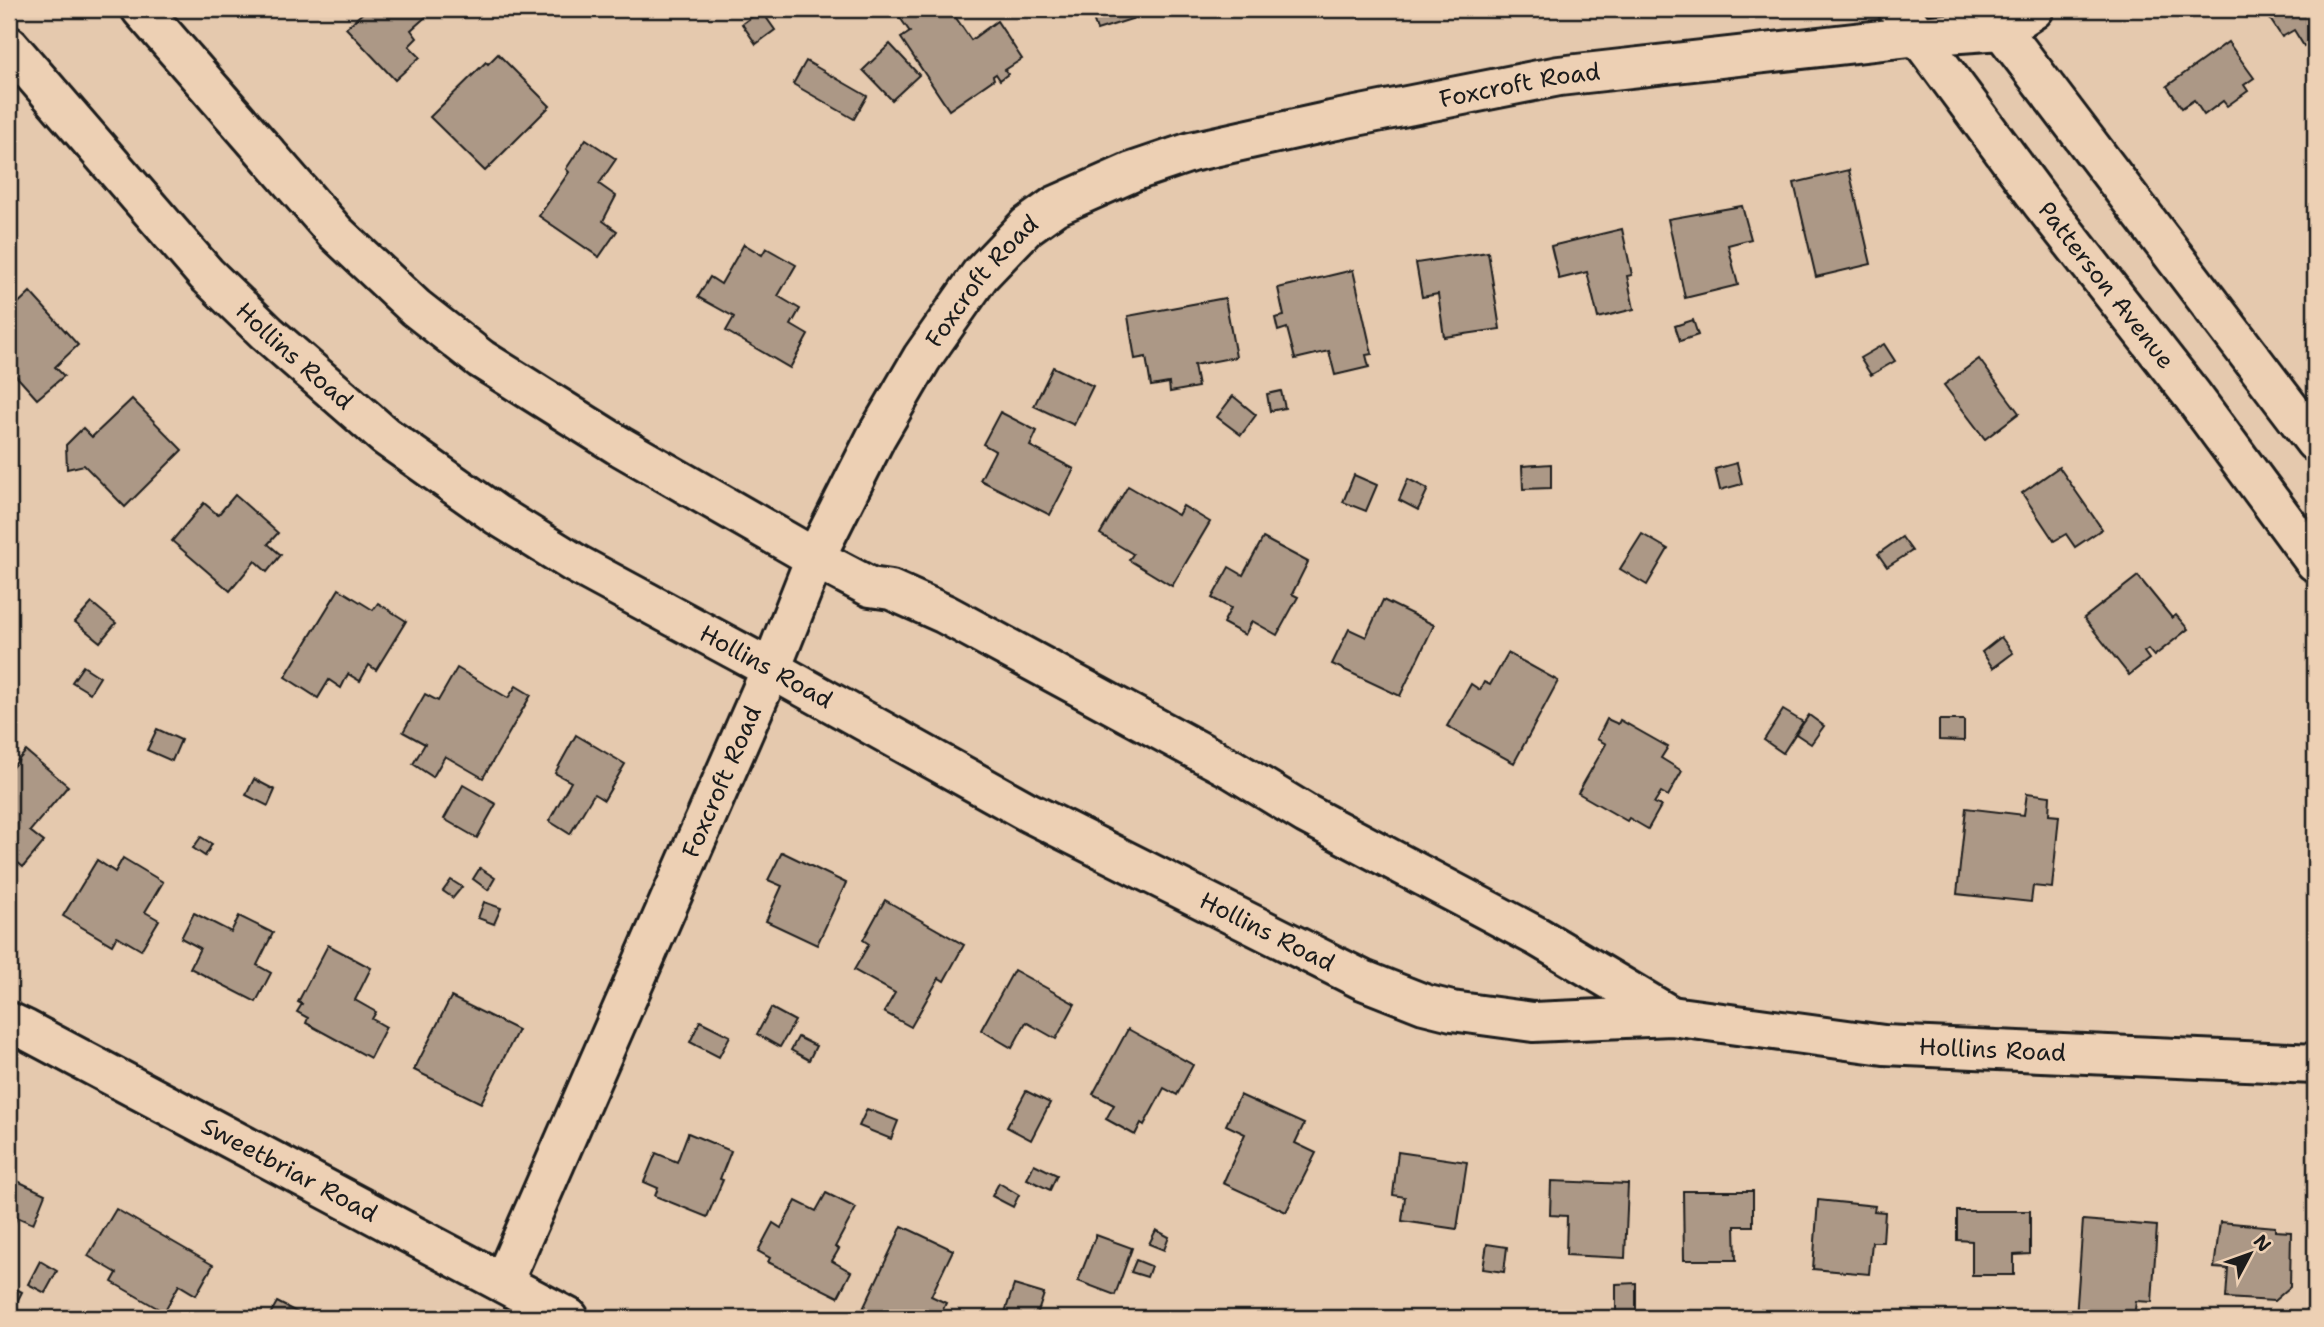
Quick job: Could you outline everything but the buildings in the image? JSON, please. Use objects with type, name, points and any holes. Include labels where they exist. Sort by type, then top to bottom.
[{"type":"street","name":"Hollins Road","points":[[141,9],[335,232],[416,308],[481,359],[618,445],[815,558],[870,587],[891,590],[945,614],[1233,769],[1306,814],[1538,937],[1671,1016]]},
{"type":"street","points":[[2034,9],[1994,19],[2315,442]]},
{"type":"street","name":"Foxcroft Road","points":[[503,1282],[771,669],[815,558],[876,437],[922,358],[980,275],[1027,226],[1055,206],[1132,172],[1191,152],[1559,76],[1908,22],[1994,19]]},
{"type":"street","name":"Patterson Avenue","points":[[1908,22],[2041,202],[2192,395],[2304,528],[2315,562]]},
{"type":"street","name":"Hollins Road","points":[[9,46],[206,274],[267,333],[385,436],[496,515],[576,565],[771,669],[1028,812],[1363,980],[1424,1004],[1452,1011],[1533,1022],[1671,1016],[1884,1045],[2315,1064]]},
{"type":"street","name":"Sweetbriar Road","points":[[9,1023],[569,1318]]}]
